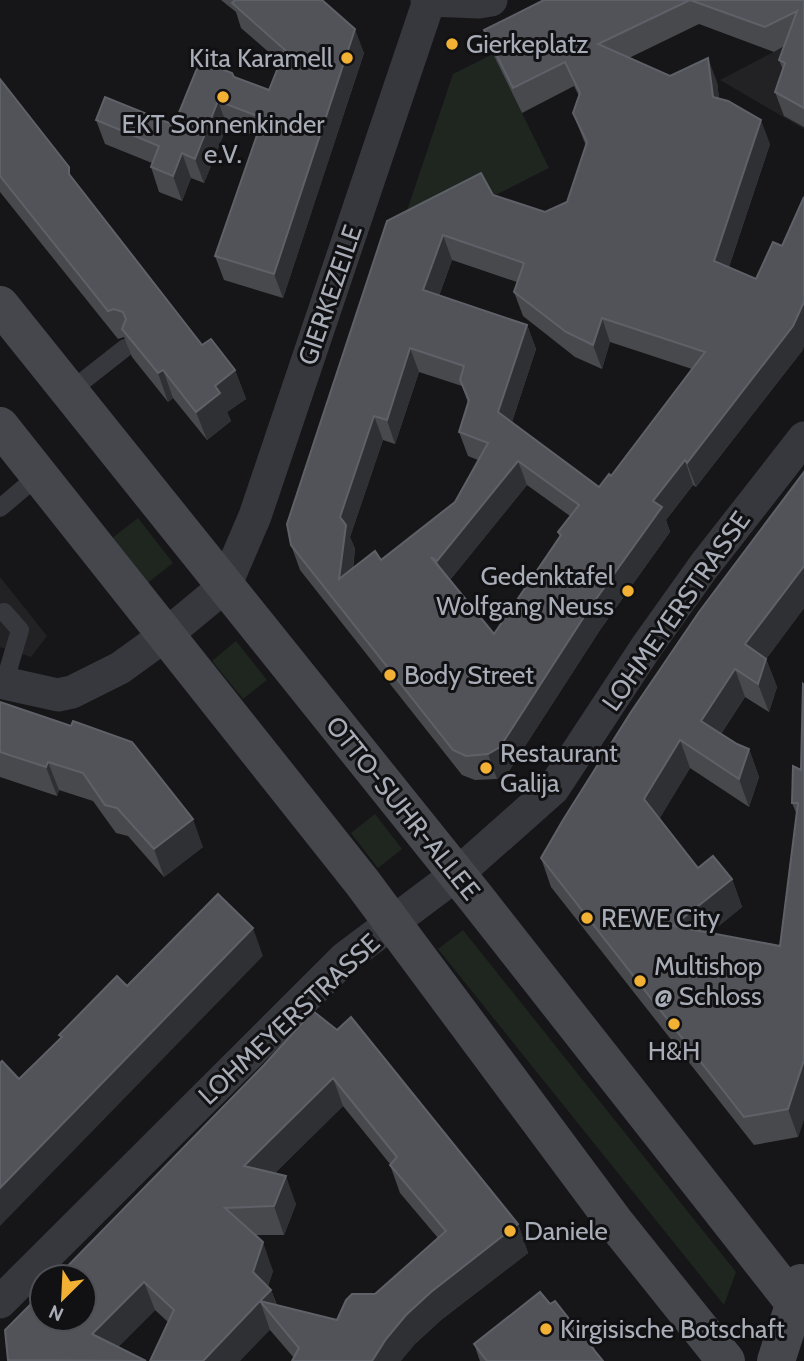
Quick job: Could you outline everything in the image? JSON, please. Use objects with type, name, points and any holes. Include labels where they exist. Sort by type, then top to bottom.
[{"type":"main road","name":"OTTO-SUHR-ALLEE","points":[[0,306],[801,1297]]},
{"type":"main road","points":[[0,426],[393,922],[617,1225],[726,1361]]},
{"type":"main road","points":[[776,1361],[801,1297]]},
{"type":"street","points":[[428,0],[491,0]]},
{"type":"street","name":"GIERKEZEILE","points":[[225,586],[256,516],[428,0]]},
{"type":"street","name":"LOHMEYERSTRASSE","points":[[0,1302],[345,958],[457,874],[553,789],[647,646],[704,566],[804,438]]},
{"type":"street","points":[[2,683],[58,695],[72,692],[120,668],[167,634],[225,586]]},
{"type":"lane","points":[[69,392],[125,348]]},
{"type":"lane","points":[[0,508],[39,475]]},
{"type":"lane","points":[[2,683],[20,630],[4,612]]},
{"type":"shaded area","points":[[804,36],[804,129],[720,80]]},
{"type":"shaded area","points":[[493,54],[549,168],[395,246],[453,74]]},
{"type":"shaded area","points":[[138,518],[173,563],[146,584],[111,539]]},
{"type":"shaded area","points":[[0,577],[47,636],[31,657],[0,647]]},
{"type":"shaded area","points":[[236,641],[267,680],[243,699],[212,661]]},
{"type":"shaded area","points":[[375,814],[402,849],[378,868],[351,833]]},
{"type":"shaded area","points":[[463,930],[736,1272],[724,1305],[438,949]]},
{"type":"building","points":[[235,0],[322,0],[355,29],[274,274],[215,256],[263,118],[218,101],[195,159],[182,153],[173,176],[151,167],[159,146],[96,120],[105,97],[174,125],[200,61],[269,90],[285,50],[232,3]]},
{"type":"building","points":[[544,0],[690,0],[598,44],[670,76],[708,58],[713,97],[728,101],[761,120],[714,261],[756,279],[773,242],[782,246],[804,197],[804,302],[793,326],[687,463],[685,460],[653,501],[662,507],[591,606],[500,747],[488,754],[466,756],[453,750],[291,545],[287,524],[387,221],[481,173],[493,195],[545,212],[567,202],[587,142],[573,113],[580,93],[565,62],[513,88],[484,30]],"holes":[[[443,235],[524,263],[514,292],[566,332],[593,345],[602,318],[705,352],[611,476],[609,474],[599,487],[498,412],[527,325],[423,290]],[[410,348],[464,366],[460,380],[469,400],[459,432],[488,443],[455,502],[381,560],[375,551],[339,579],[346,525],[340,517],[374,416],[387,420]],[[518,461],[579,505],[558,532],[561,535],[494,634],[431,557],[437,561]]]},
{"type":"building","points":[[690,0],[804,0],[804,108],[775,92],[785,63],[779,60],[797,11],[765,27]]},
{"type":"building","points":[[0,79],[69,167],[69,174],[202,345],[211,339],[235,370],[215,386],[220,393],[196,412],[163,370],[158,373],[122,329],[126,319],[123,312],[114,309],[108,311],[0,176]]},
{"type":"building","points":[[804,472],[804,566],[745,644],[766,659],[758,684],[735,669],[701,721],[749,749],[739,779],[680,740],[644,799],[698,868],[713,856],[732,879],[673,926],[780,946],[798,803],[792,803],[793,766],[801,770],[804,685],[804,1060],[788,1109],[744,1117],[541,858],[631,712],[699,612]]},
{"type":"building","points":[[0,702],[71,726],[73,721],[132,742],[193,819],[154,849],[117,808],[105,805],[83,773],[48,762],[46,767],[0,752]]},
{"type":"building","points":[[218,894],[253,928],[0,1188],[0,1063],[2,1061],[19,1079],[62,1037],[59,1035],[117,976],[127,986]]},
{"type":"building","points":[[313,1011],[337,1030],[351,1017],[518,1224],[406,1315],[372,1361],[292,1361],[299,1348],[260,1301],[203,1361],[150,1361],[174,1310],[144,1282],[98,1328],[98,1263],[71,1263],[264,1065]],"holes":[[[333,1078],[397,1157],[390,1165],[446,1231],[375,1294],[352,1294],[346,1300],[337,1320],[260,1301],[271,1290],[253,1272],[263,1242],[225,1208],[274,1206],[286,1176],[244,1166]]]},
{"type":"building","points":[[540,1292],[550,1304],[555,1301],[570,1320],[573,1318],[603,1361],[487,1361],[474,1344]]},
{"type":"building","points":[[28,1307],[28,1333],[93,1333],[146,1361],[8,1360],[5,1330]]},
{"type":"place","name":"Gierkeplatz","points":[[452,44]]},
{"type":"place","name":"Kita Karamell","points":[[347,58]]},
{"type":"place","name":"EKT Sonnenkinder e.V.","points":[[223,97]]},
{"type":"place","name":"Gedenktafel Wolfgang Neuss","points":[[628,591]]},
{"type":"place","name":"Body Street","points":[[390,675]]},
{"type":"place","name":"Restaurant Galija","points":[[486,768]]},
{"type":"place","name":"REWE City","points":[[587,918]]},
{"type":"place","name":"Multishop @ Schloss","points":[[640,981]]},
{"type":"place","name":"H&H","points":[[674,1024]]},
{"type":"place","name":"Daniele","points":[[510,1231]]},
{"type":"place","name":"Kirgisische Botschaft","points":[[546,1329]]}]
